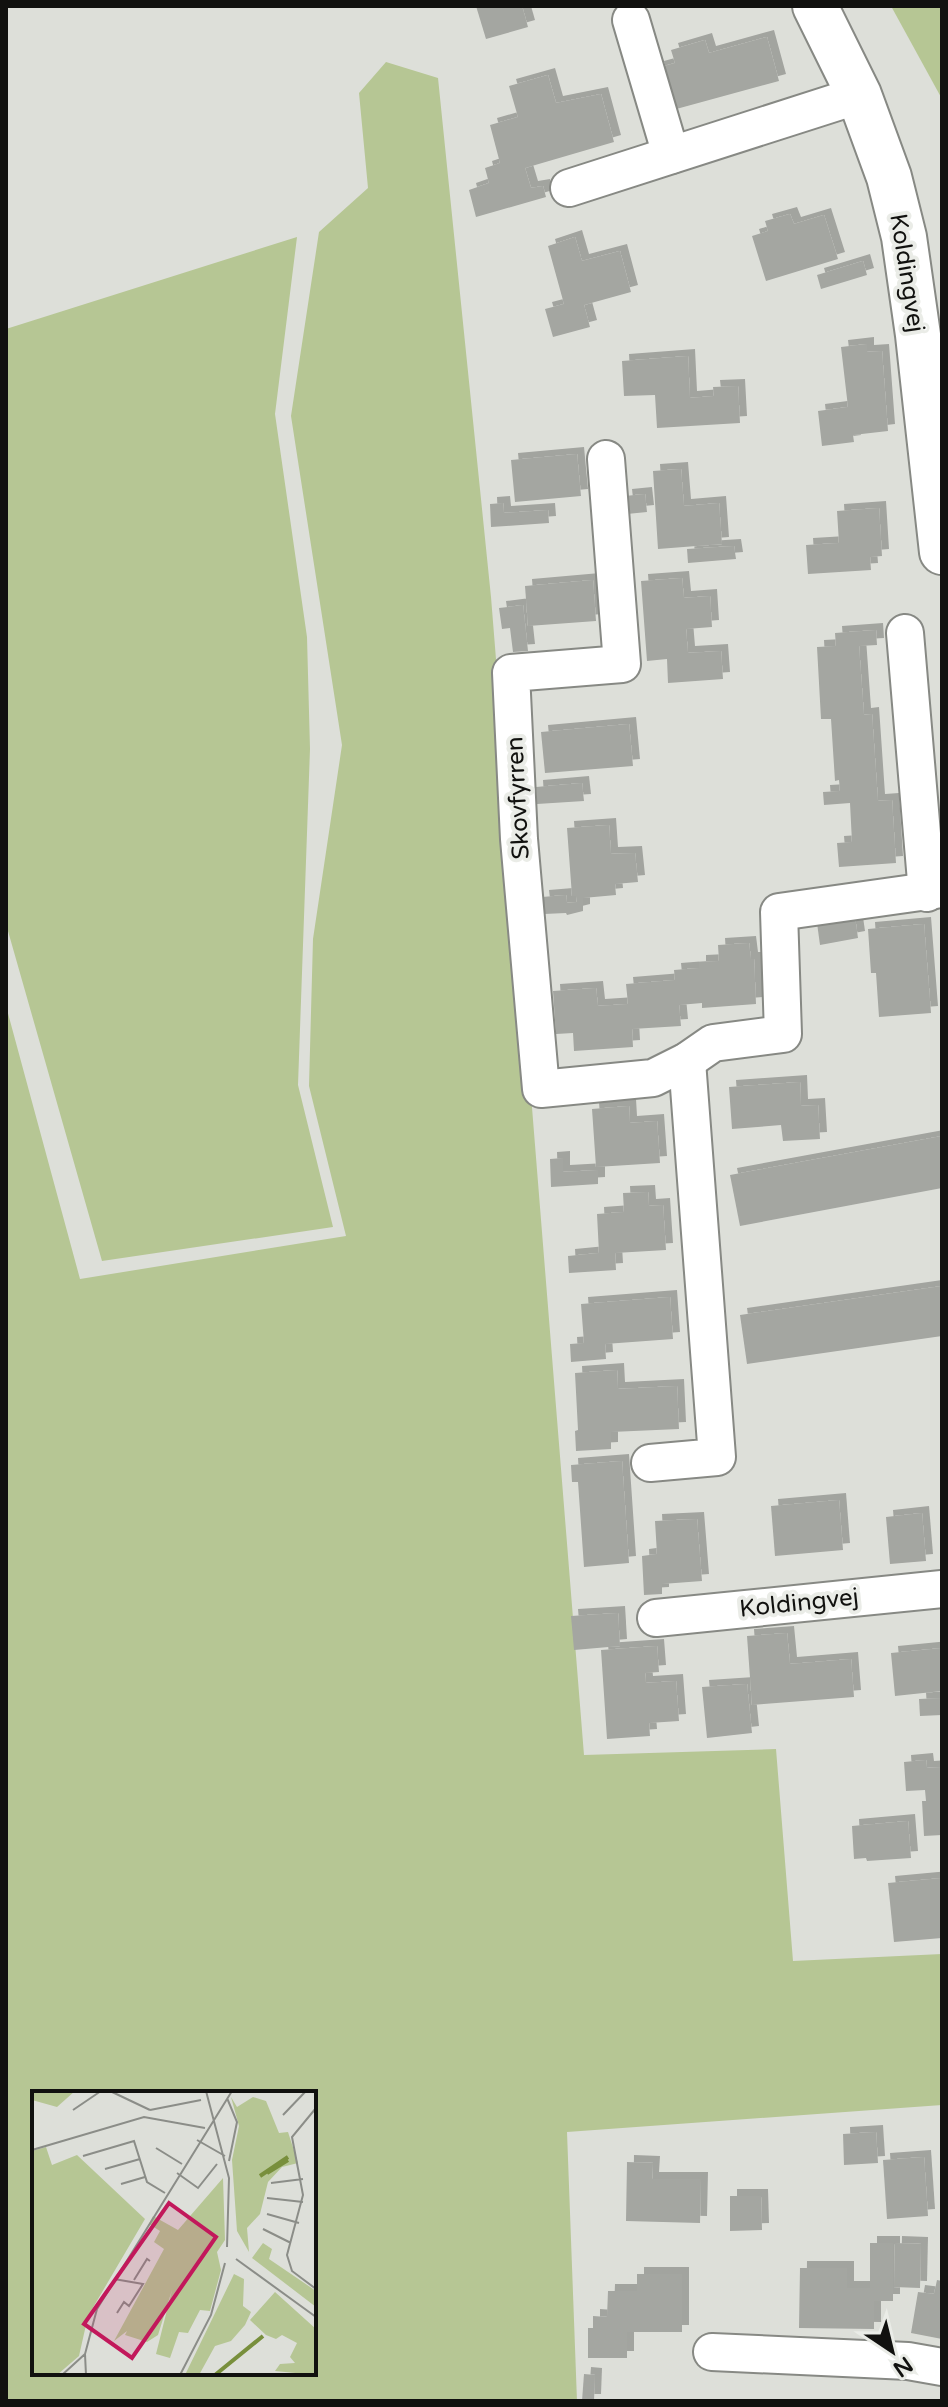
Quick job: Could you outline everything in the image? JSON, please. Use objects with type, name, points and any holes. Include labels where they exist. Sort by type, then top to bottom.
[{"type":"street","name":"Koldingvej","points":[[815,6],[859,95],[889,177],[904,237],[942,552]]},
{"type":"street","points":[[631,20],[671,155]]},
{"type":"street","points":[[569,188],[859,95]]},
{"type":"street","name":"Skovfyrren","points":[[606,459],[622,664],[511,673],[519,839],[541,1089],[653,1078],[687,1061],[713,1043],[783,1034],[779,912],[935,891],[905,633]]},
{"type":"street","points":[[650,1463],[717,1457],[687,1061]]},
{"type":"street","name":"Koldingvej","points":[[656,1618],[942,1589]]},
{"type":"street","points":[[712,2352],[908,2361],[942,2367]]},
{"type":"green space","points":[[891,6],[942,6],[942,99]]},
{"type":"green space","points":[[386,62],[438,78],[491,597],[584,1755],[776,1749],[793,1961],[942,1954],[942,2105],[567,2132],[577,2401],[6,2401],[6,1006],[80,1279],[346,1236],[309,1086],[313,939],[342,745],[291,416],[319,232],[368,188],[359,93]]},
{"type":"green space","points":[[297,237],[275,414],[307,637],[310,749],[298,1085],[333,1227],[102,1261],[6,924],[6,329]]},
{"type":"building","points":[[476,6],[522,6],[528,27],[486,39]]},
{"type":"building","points":[[767,37],[779,81],[669,111],[657,68],[675,63],[671,50],[705,40],[709,53]]},
{"type":"building","points":[[548,75],[556,103],[601,94],[614,142],[525,168],[531,188],[543,186],[546,197],[476,217],[469,190],[489,183],[485,168],[500,163],[490,125],[518,117],[509,86]]},
{"type":"building","points":[[790,214],[794,224],[824,215],[838,259],[766,281],[752,236],[768,231],[765,221]]},
{"type":"building","points":[[575,237],[582,261],[620,251],[631,292],[584,305],[590,327],[553,337],[545,309],[564,304],[548,246]]},
{"type":"building","points":[[863,261],[867,275],[821,289],[817,275]]},
{"type":"building","points":[[867,344],[867,352],[882,351],[888,431],[853,435],[854,442],[822,446],[818,411],[848,407],[841,347]]},
{"type":"building","points":[[688,356],[690,398],[714,396],[713,387],[738,386],[740,423],[657,428],[655,395],[624,396],[622,361]]},
{"type":"building","points":[[577,454],[581,496],[515,502],[511,460]]},
{"type":"building","points":[[681,469],[684,506],[719,503],[722,544],[658,549],[653,471]]},
{"type":"building","points":[[645,494],[647,512],[627,514],[625,496]]},
{"type":"building","points":[[503,503],[504,513],[548,510],[549,523],[491,527],[490,504]]},
{"type":"building","points":[[879,508],[882,556],[870,557],[871,570],[808,574],[806,545],[839,543],[837,511]]},
{"type":"building","points":[[734,546],[736,559],[688,563],[687,549]]},
{"type":"building","points":[[682,578],[684,598],[710,596],[712,627],[686,629],[688,653],[721,651],[723,679],[668,683],[667,659],[647,661],[641,581]]},
{"type":"building","points":[[593,580],[596,621],[528,626],[525,586]]},
{"type":"building","points":[[523,605],[528,651],[513,652],[510,628],[502,629],[499,608]]},
{"type":"building","points":[[876,630],[877,645],[859,646],[864,715],[872,714],[878,801],[892,800],[896,863],[839,867],[837,843],[852,842],[850,803],[824,805],[823,792],[840,791],[839,780],[835,781],[831,719],[821,719],[817,647],[836,646],[835,633]]},
{"type":"building","points":[[629,724],[633,766],[545,773],[541,732]]},
{"type":"building","points":[[582,783],[584,801],[537,804],[536,787]]},
{"type":"building","points":[[609,825],[611,854],[635,853],[638,882],[615,884],[616,895],[583,898],[583,911],[567,915],[544,914],[542,897],[566,895],[567,903],[577,902],[576,896],[572,896],[567,828]]},
{"type":"building","points":[[855,917],[858,938],[820,945],[817,923]]},
{"type":"building","points":[[924,924],[931,1013],[879,1017],[876,973],[871,973],[868,929]]},
{"type":"building","points":[[749,943],[751,959],[754,959],[756,1004],[702,1008],[702,1003],[679,1005],[681,1026],[632,1029],[633,1047],[574,1051],[573,1033],[556,1034],[553,991],[596,988],[598,1006],[628,1004],[626,984],[675,980],[674,970],[699,968],[699,962],[719,961],[718,945]]},
{"type":"building","points":[[800,1082],[801,1106],[818,1105],[820,1139],[783,1141],[781,1125],[732,1129],[729,1087]]},
{"type":"building","points":[[629,1106],[630,1123],[657,1121],[660,1163],[596,1167],[592,1109]]},
{"type":"building","points":[[942,1136],[942,1188],[740,1226],[730,1175]]},
{"type":"building","points":[[563,1158],[563,1172],[598,1170],[598,1184],[551,1187],[550,1159]]},
{"type":"building","points":[[648,1192],[649,1206],[663,1205],[666,1250],[615,1253],[616,1270],[569,1273],[568,1256],[599,1253],[597,1214],[624,1212],[623,1193]]},
{"type":"building","points":[[942,1286],[942,1336],[747,1364],[740,1315]]},
{"type":"building","points":[[670,1297],[673,1339],[605,1344],[606,1359],[571,1362],[570,1344],[584,1343],[581,1304]]},
{"type":"building","points":[[617,1370],[618,1389],[677,1386],[679,1429],[611,1432],[611,1449],[576,1451],[575,1373]]},
{"type":"building","points":[[622,1461],[629,1563],[584,1567],[578,1482],[572,1482],[571,1465]]},
{"type":"building","points":[[839,1500],[843,1550],[775,1556],[771,1506]]},
{"type":"building","points":[[922,1513],[926,1561],[890,1564],[886,1517]]},
{"type":"building","points":[[697,1519],[702,1581],[662,1584],[662,1594],[644,1595],[642,1556],[657,1554],[655,1521]]},
{"type":"building","points":[[618,1613],[620,1646],[574,1650],[571,1616]]},
{"type":"building","points":[[787,1633],[790,1664],[851,1659],[854,1697],[752,1705],[747,1636]]},
{"type":"building","points":[[657,1646],[659,1672],[645,1673],[646,1683],[676,1681],[679,1721],[649,1723],[650,1736],[607,1739],[601,1650]]},
{"type":"building","points":[[942,1648],[942,1691],[895,1696],[891,1653]]},
{"type":"building","points":[[747,1684],[752,1733],[707,1738],[702,1687]]},
{"type":"building","points":[[942,1698],[942,1715],[920,1716],[919,1699]]},
{"type":"building","points":[[926,1760],[927,1768],[942,1767],[942,1835],[924,1836],[922,1801],[926,1801],[925,1790],[906,1791],[904,1762]]},
{"type":"building","points":[[908,1821],[911,1858],[854,1859],[852,1826]]},
{"type":"building","points":[[942,1878],[942,1938],[894,1942],[888,1883]]},
{"type":"building","points":[[876,2132],[878,2163],[844,2165],[843,2134]]},
{"type":"building","points":[[924,2157],[928,2216],[887,2219],[883,2160]]},
{"type":"building","points":[[627,2162],[653,2163],[652,2179],[701,2179],[700,2223],[626,2221]]},
{"type":"building","points":[[730,2196],[761,2196],[762,2230],[730,2231]]},
{"type":"building","points":[[870,2243],[893,2243],[893,2301],[874,2301],[874,2329],[799,2328],[800,2268],[847,2268],[847,2288],[870,2288]]},
{"type":"building","points":[[895,2243],[921,2244],[920,2288],[894,2287]]},
{"type":"building","points":[[637,2274],[682,2274],[682,2332],[627,2332],[627,2358],[588,2358],[588,2328],[593,2328],[593,2316],[607,2317],[608,2291],[637,2291]]},
{"type":"building","points":[[937,2280],[942,2281],[942,2339],[911,2333],[918,2292],[934,2294]]},
{"type":"building","points":[[584,2374],[595,2375],[594,2401],[582,2401]]}]
